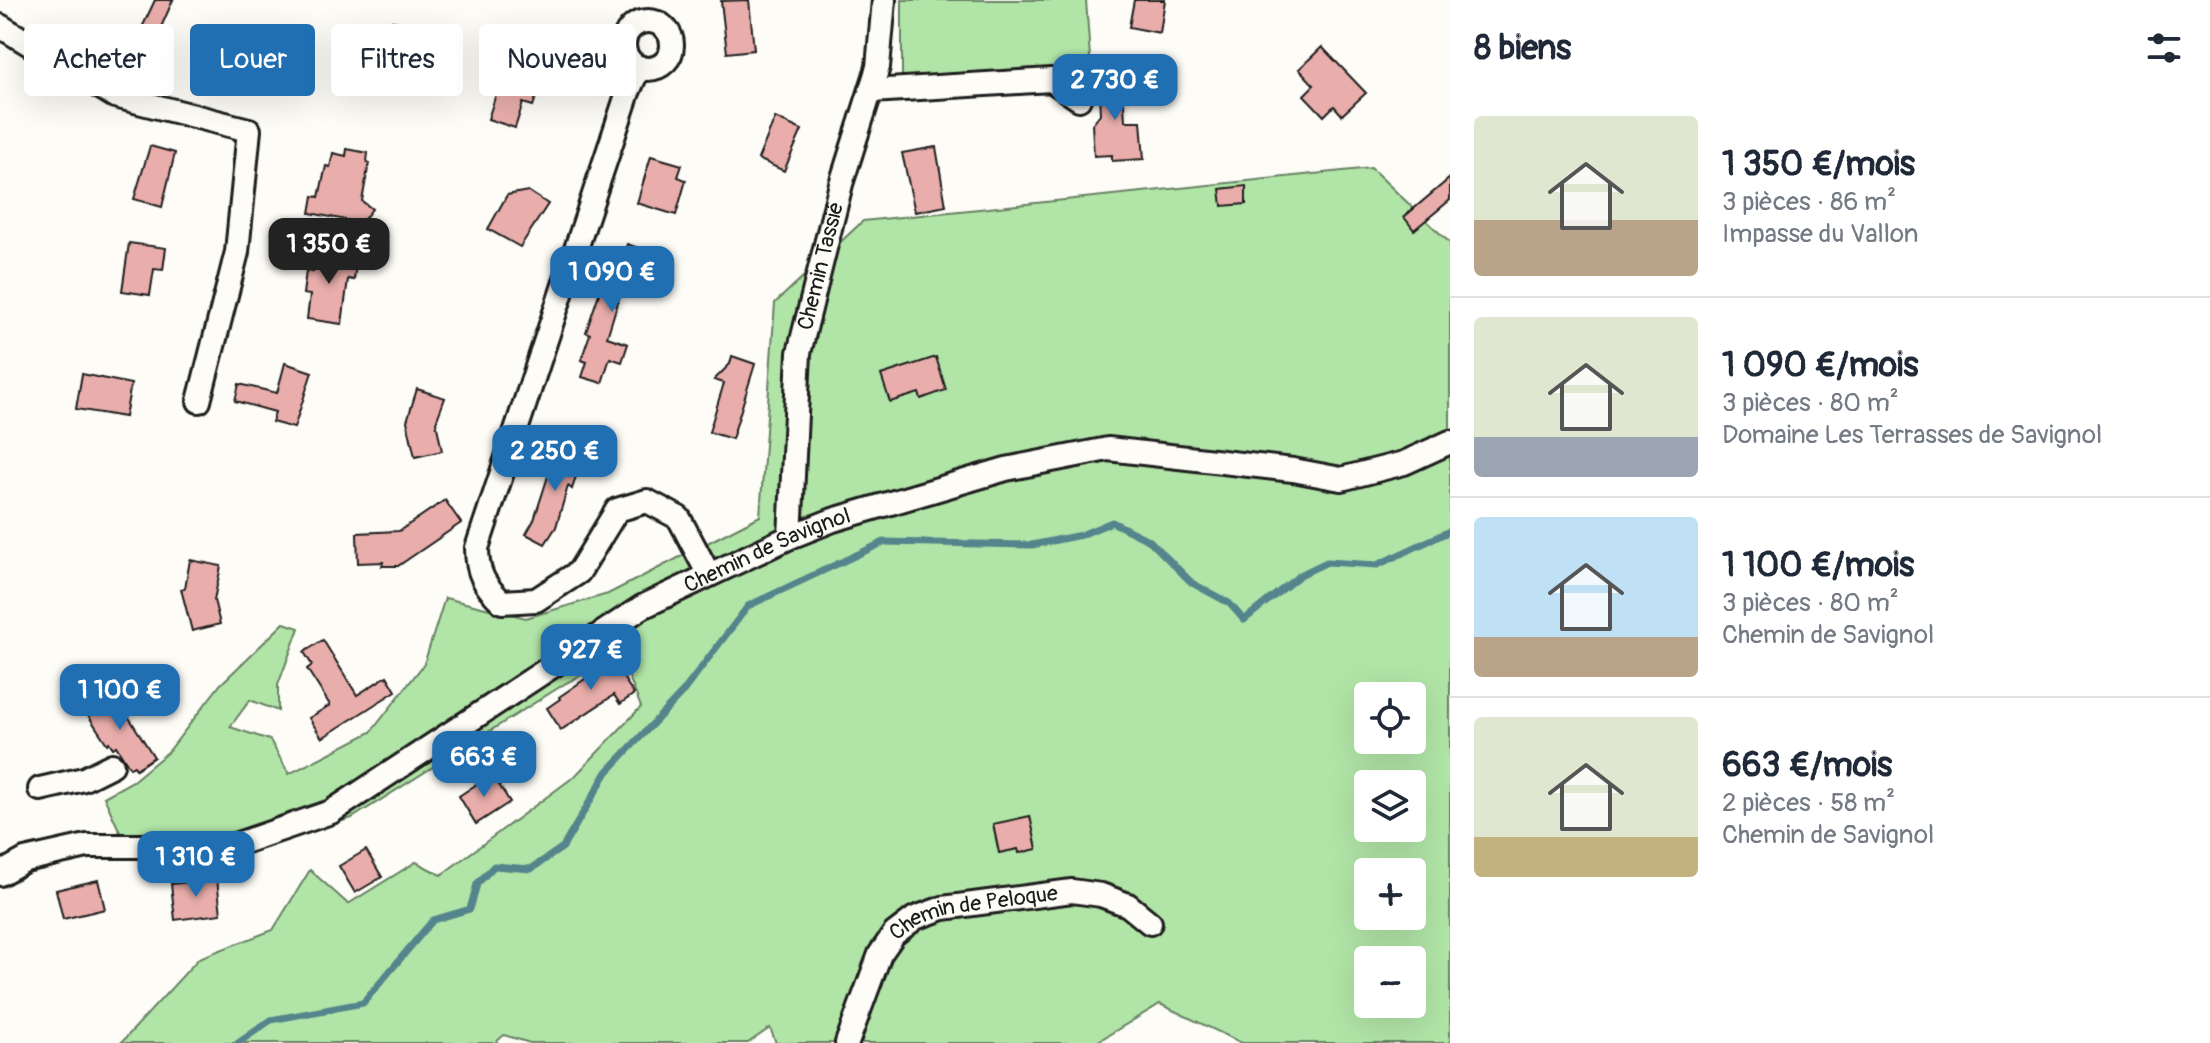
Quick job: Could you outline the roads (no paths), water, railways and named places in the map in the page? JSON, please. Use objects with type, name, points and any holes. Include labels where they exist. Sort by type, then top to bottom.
[{"type":"street","name":"Chemin Tassié","points":[[790,537],[799,353],[841,184],[878,67],[884,0]]},
{"type":"street","points":[[0,26],[115,96],[249,130],[237,252],[199,401]]},
{"type":"street","points":[[639,67],[628,92],[477,548],[477,567],[485,586],[502,602],[536,600],[579,572],[617,510],[647,501],[679,518],[709,575]]},
{"type":"street","points":[[871,91],[1051,80],[1079,99]]},
{"type":"street","name":"Chemin de Savignol","points":[[0,874],[25,860],[87,846],[232,846],[331,812],[642,607],[833,520],[1006,469],[1108,449],[1293,470],[1341,479],[1404,463],[1450,442]]},
{"type":"street","points":[[40,789],[84,779],[112,765]]},
{"type":"street","name":"Chemin de Peloque","points":[[850,1035],[880,954],[894,934],[915,918],[943,908],[1072,891],[1101,895],[1128,905],[1150,923]]},
{"type":"waterway","points":[[238,1043],[271,1020],[363,1003],[433,920],[470,909],[477,884],[494,866],[531,869],[563,847],[607,772],[682,693],[748,606],[884,542],[1032,545],[1081,535],[1112,522],[1150,541],[1192,583],[1229,603],[1244,620],[1300,575],[1327,562],[1377,565],[1450,531]]}]
